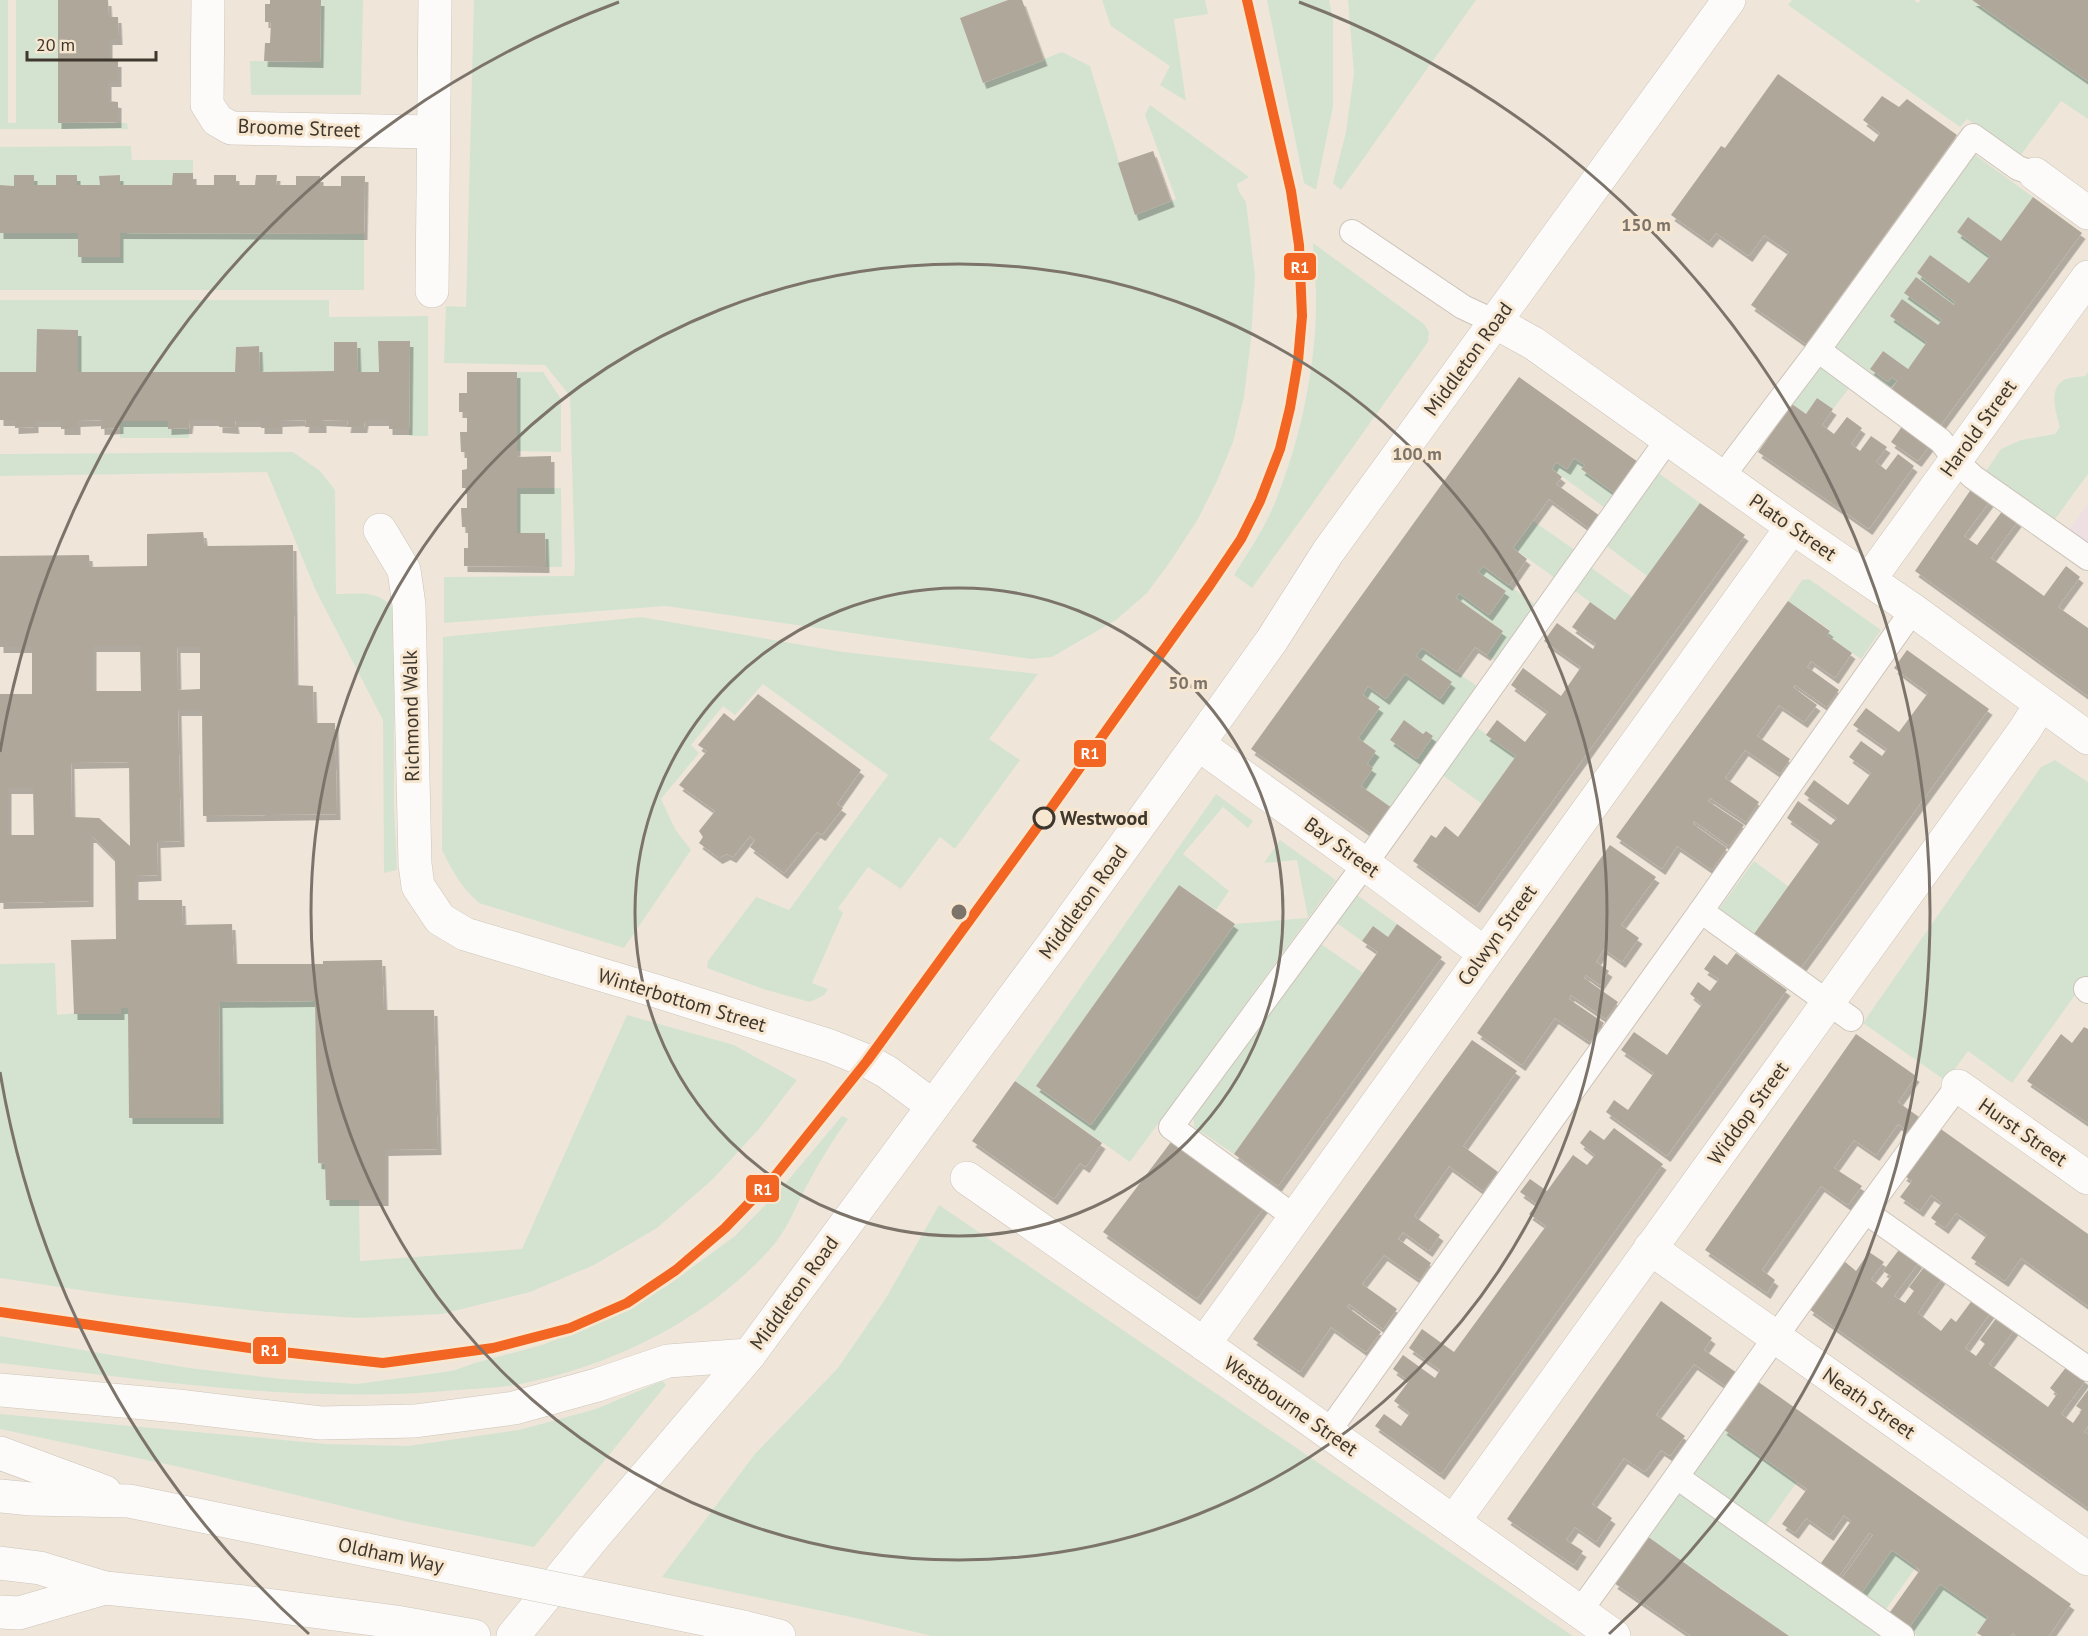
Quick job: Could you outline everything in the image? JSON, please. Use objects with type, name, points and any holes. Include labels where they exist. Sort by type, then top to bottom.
[{"type":"main road","name":"Broome Street","points":[[208,0],[207,104],[217,120],[231,128],[433,132]]},
{"type":"main road","points":[[432,291],[435,0]]},
{"type":"main road","name":"Middleton Road","points":[[513,1636],[592,1539],[749,1355],[1198,744],[1272,640],[1328,552],[1729,0]]},
{"type":"main road","points":[[2035,174],[2088,213]]},
{"type":"main road","name":"Harold Street","points":[[1869,580],[2088,277]]},
{"type":"main road","name":"Plato Street","points":[[1495,322],[1523,336],[1913,610],[2088,738]]},
{"type":"main road","name":"Colwyn Street","points":[[1204,1344],[1792,527]]},
{"type":"main road","name":"Richmond Walk","points":[[380,530],[404,570],[409,605],[415,864],[418,886],[429,904]]},
{"type":"main road","name":"Widdop Street","points":[[1454,1521],[1650,1248],[1839,1010],[2041,704]]},
{"type":"main road","name":"Bay Street","points":[[1198,744],[1484,953]]},
{"type":"main road","name":"Winterbottom Street","points":[[429,904],[440,919],[465,934],[830,1046],[887,1072],[933,1106]]},
{"type":"main road","name":"Hurst Street","points":[[1958,1086],[2088,1178]]},
{"type":"main road","name":"Westbourne Street","points":[[967,1178],[1614,1636]]},
{"type":"main road","name":"Neath Street","points":[[1650,1248],[2088,1559]]},
{"type":"main road","points":[[0,1390],[178,1406],[321,1423],[415,1421],[514,1408],[597,1385],[668,1361],[749,1355]]},
{"type":"main road","points":[[0,1453],[129,1501]]},
{"type":"main road","name":"Oldham Way","points":[[0,1496],[129,1501],[779,1636]]},
{"type":"main road","points":[[0,1563],[40,1568],[105,1588],[244,1602],[396,1622],[474,1636]]},
{"type":"main road","points":[[0,1612],[19,1613],[105,1588]]},
{"type":"lane","points":[[1722,477],[1818,350],[1973,136],[2018,168],[2035,174]]},
{"type":"lane","points":[[1352,232],[1463,307],[1495,322]]},
{"type":"lane","points":[[1818,350],[1941,441],[1955,460],[1973,477],[2088,558]]},
{"type":"lane","points":[[1296,1218],[1171,1127],[1365,864],[1668,439]]},
{"type":"lane","points":[[1328,1432],[1701,911],[1913,610]]},
{"type":"lane","points":[[1701,911],[1839,1010]]},
{"type":"lane","points":[[1580,1611],[1958,1086]]},
{"type":"lane","points":[[1866,1212],[2088,1369]]},
{"type":"lane","points":[[1677,1477],[1902,1636]]},
{"type":"shaded area","points":[[2088,504],[2088,545],[2068,531]]},
{"type":"green space","points":[[0,0],[8,0],[8,123],[16,123],[16,0],[58,0],[58,123],[127,123],[128,129],[0,129]]},
{"type":"green space","points":[[321,0],[363,0],[361,95],[251,95],[250,61],[320,62]]},
{"type":"green space","points":[[474,0],[1008,0],[960,18],[983,83],[1062,52],[1090,66],[1135,214],[1176,199],[1145,115],[1150,105],[1249,177],[1237,184],[1246,202],[1255,276],[1244,397],[1233,442],[1198,519],[1147,593],[1116,620],[1052,657],[1031,659],[666,606],[444,623],[444,577],[574,576],[575,566],[570,396],[545,365],[444,363],[446,306],[466,307]]},
{"type":"green space","points":[[1102,0],[1205,0],[1208,14],[1174,19],[1186,101],[1160,85],[1170,66],[1111,26]]},
{"type":"green space","points":[[1267,0],[1329,0],[1333,19],[1333,106],[1316,190],[1304,183]]},
{"type":"green space","points":[[1348,0],[1476,0],[1341,190],[1333,183],[1346,132],[1354,73]]},
{"type":"green space","points":[[1792,0],[1914,0],[1918,3],[1921,0],[1972,0],[2088,81],[2088,119],[2061,101],[2020,156],[1967,119],[1960,127],[1788,5]]},
{"type":"green space","points":[[131,146],[132,160],[193,160],[193,173],[172,185],[120,185],[120,175],[100,176],[100,185],[77,185],[77,175],[56,185],[34,185],[34,175],[14,175],[14,186],[0,185],[0,147]]},
{"type":"green space","points":[[1974,154],[2033,197],[2001,241],[1968,217],[1957,232],[1990,256],[1969,283],[1930,255],[1917,273],[1955,302],[1954,305],[1915,278],[1905,293],[1942,320],[1938,325],[1902,300],[1927,342],[1908,369],[1882,351],[1870,369],[1888,382],[1892,377],[1897,381],[1890,391],[1832,349]]},
{"type":"green space","points":[[0,233],[78,233],[120,257],[120,233],[364,234],[364,290],[0,290]]},
{"type":"green space","points":[[1313,243],[1424,324],[1429,332],[1428,342],[1252,588],[1234,575],[1269,516],[1279,491],[1297,438],[1309,381],[1316,291]]},
{"type":"green space","points":[[0,300],[329,300],[329,317],[428,316],[428,436],[409,436],[409,341],[379,341],[379,372],[358,372],[357,342],[334,342],[334,371],[260,372],[259,346],[236,347],[235,372],[78,372],[78,330],[38,329],[36,372],[0,372]]},
{"type":"green space","points":[[1820,365],[1850,387],[1833,409],[1817,398],[1806,414],[1792,404]]},
{"type":"green space","points":[[517,372],[543,372],[561,399],[561,452],[517,451]]},
{"type":"green space","points":[[2088,372],[2088,474],[2053,522],[1984,474],[2001,449],[2021,440],[2055,434],[2060,427],[2054,401],[2056,388],[2066,379],[2085,376]]},
{"type":"green space","points":[[120,421],[168,421],[168,429],[189,428],[189,438],[120,438]]},
{"type":"green space","points":[[293,452],[320,471],[335,490],[336,594],[375,595],[394,609],[394,806],[397,870],[384,873],[383,720],[316,591],[267,472],[0,476],[0,454]]},
{"type":"green space","points":[[1574,458],[1585,465],[1581,469],[1616,494],[1605,508],[1552,469],[1556,462],[1567,469]]},
{"type":"green space","points":[[1657,472],[1700,503],[1647,576],[1604,544]]},
{"type":"green space","points":[[517,488],[561,488],[562,567],[546,567],[545,533],[517,533]]},
{"type":"green space","points":[[1533,521],[1575,550],[1555,578],[1513,548]]},
{"type":"green space","points":[[1483,566],[1536,605],[1495,661],[1487,655],[1503,631],[1456,598],[1459,593],[1490,614],[1506,591],[1478,572]]},
{"type":"green space","points":[[1589,566],[1632,597],[1615,620],[1572,589]]},
{"type":"green space","points":[[1809,579],[1881,630],[1861,659],[1827,635],[1830,630],[1788,601],[1802,580]]},
{"type":"green space","points":[[641,617],[843,652],[1038,674],[989,739],[1020,760],[955,849],[940,837],[901,889],[868,867],[838,908],[843,913],[812,983],[828,989],[824,995],[810,1002],[763,989],[707,968],[708,961],[756,897],[789,910],[888,775],[763,684],[735,715],[723,706],[691,745],[699,753],[661,799],[675,829],[691,850],[624,948],[479,903],[458,879],[442,850],[443,637]]},
{"type":"green space","points":[[1422,648],[1477,686],[1392,808],[1361,786],[1373,768],[1367,764],[1376,751],[1358,738],[1380,708],[1363,695],[1368,686],[1386,699],[1405,674],[1441,699],[1452,682],[1416,656]],"holes":[[[1404,720],[1423,734],[1426,731],[1433,736],[1416,759],[1390,740]]]},
{"type":"green space","points":[[1475,726],[1516,756],[1482,804],[1441,774]]},
{"type":"green space","points":[[2055,760],[2088,782],[2088,977],[2012,1083],[1968,1051],[1946,1081],[1863,1023],[2041,767]]},
{"type":"green space","points":[[1216,794],[1253,821],[1248,828],[1223,807],[1183,854],[1229,891],[1216,910],[1179,885],[1036,1086],[1091,1125],[1235,924],[1308,918],[1297,860],[1264,863],[1280,840],[1336,880],[1130,1162],[1015,1081]]},
{"type":"green space","points":[[1754,861],[1789,887],[1754,934],[1719,909]]},
{"type":"green space","points":[[1354,893],[1397,924],[1388,937],[1373,926],[1362,941],[1334,921]]},
{"type":"green space","points":[[1318,942],[1363,973],[1234,1154],[1194,1127],[1193,1113]]},
{"type":"green space","points":[[55,963],[57,1015],[121,1008],[219,1002],[315,1001],[318,1163],[325,1164],[326,1200],[359,1200],[360,1261],[522,1249],[627,1015],[734,1045],[797,1080],[759,1129],[713,1179],[657,1228],[594,1265],[530,1292],[442,1314],[359,1318],[268,1312],[113,1295],[0,1278],[0,964]]},
{"type":"green space","points":[[842,1116],[848,1119],[820,1162],[786,1227],[771,1248],[746,1273],[719,1296],[659,1335],[593,1364],[559,1375],[500,1387],[401,1394],[286,1393],[171,1383],[0,1363],[0,1336],[189,1368],[282,1379],[357,1384],[452,1371],[542,1345],[605,1320],[667,1286],[735,1236],[779,1191]]},
{"type":"green space","points":[[939,1205],[1573,1636],[932,1636],[662,1577],[755,1454],[838,1368],[886,1298]]},
{"type":"green space","points":[[662,1381],[666,1385],[534,1547],[408,1522],[189,1469],[0,1429],[0,1414],[326,1444],[408,1446],[519,1430],[596,1409]]},
{"type":"green space","points":[[1723,1429],[1797,1482],[1764,1528],[1690,1475]]},
{"type":"green space","points":[[1679,1493],[1884,1636],[1789,1636],[1647,1536]]},
{"type":"green space","points":[[1892,1550],[1916,1567],[1884,1612],[1860,1595]]},
{"type":"green space","points":[[1940,1584],[1988,1617],[1975,1636],[1918,1636],[1908,1629]]},
{"type":"building","points":[[58,0],[108,0],[109,17],[118,17],[119,39],[109,39],[109,61],[118,61],[118,81],[108,81],[108,101],[118,102],[118,122],[58,123]]},
{"type":"building","points":[[270,0],[321,0],[320,62],[264,61],[265,43],[270,43],[271,22],[265,22],[265,4],[270,4]]},
{"type":"building","points":[[1008,0],[1022,0],[1044,60],[983,83],[960,18]]},
{"type":"building","points":[[1972,0],[2088,0],[2088,81],[2006,24]]},
{"type":"building","points":[[1778,74],[1874,142],[1880,133],[1863,120],[1882,96],[1899,107],[1907,99],[1957,135],[1806,344],[1751,305],[1789,252],[1764,235],[1749,256],[1716,233],[1709,242],[1671,215],[1721,146],[1725,148]]},
{"type":"building","points":[[1153,151],[1171,201],[1135,215],[1118,163]]},
{"type":"building","points":[[173,173],[193,173],[193,185],[214,185],[214,175],[236,175],[236,185],[255,185],[256,175],[277,175],[276,185],[296,185],[296,176],[320,176],[320,186],[341,186],[341,176],[365,176],[364,234],[120,233],[120,257],[78,257],[78,233],[0,233],[0,185],[14,186],[14,175],[34,175],[34,185],[56,185],[56,175],[77,175],[77,185],[100,185],[99,176],[120,175],[120,185],[172,185]]},
{"type":"building","points":[[2033,197],[2082,233],[1940,426],[1890,391],[1897,381],[1892,377],[1888,382],[1870,369],[1883,351],[1908,369],[1927,342],[1890,316],[1902,299],[1938,325],[1942,320],[1904,293],[1916,277],[1954,305],[1955,302],[1917,273],[1930,255],[1969,283],[1990,256],[1957,232],[1968,217],[2001,241]]},
{"type":"building","points":[[37,329],[78,330],[78,372],[235,372],[236,347],[259,346],[260,372],[334,371],[334,342],[357,342],[358,372],[379,372],[378,341],[410,341],[409,429],[389,429],[389,420],[365,420],[364,427],[347,427],[348,421],[323,420],[323,427],[305,427],[306,420],[279,421],[279,428],[261,428],[261,421],[235,421],[236,428],[219,427],[219,420],[190,420],[189,428],[168,429],[168,421],[120,421],[120,428],[101,429],[101,420],[77,421],[77,429],[61,429],[61,421],[35,421],[35,427],[15,428],[15,420],[0,420],[0,372],[36,372]]},
{"type":"building","points":[[467,372],[517,372],[517,457],[551,456],[551,488],[517,488],[517,533],[545,533],[546,567],[464,566],[464,548],[468,548],[468,527],[462,527],[461,508],[467,508],[467,488],[462,488],[462,470],[467,469],[467,452],[461,452],[460,432],[467,432],[467,412],[459,412],[459,393],[467,393]]},
{"type":"building","points":[[1519,377],[1638,462],[1616,494],[1581,469],[1585,465],[1574,458],[1567,469],[1556,462],[1552,469],[1562,477],[1556,484],[1600,516],[1590,529],[1549,499],[1513,548],[1527,559],[1509,585],[1483,566],[1478,572],[1506,591],[1489,615],[1459,593],[1456,598],[1503,631],[1487,655],[1475,647],[1457,672],[1422,648],[1416,656],[1452,682],[1440,699],[1405,674],[1386,699],[1368,686],[1363,695],[1380,707],[1358,738],[1376,751],[1367,764],[1373,768],[1361,786],[1392,808],[1373,835],[1251,749]]},
{"type":"building","points":[[1817,398],[1833,409],[1822,425],[1834,434],[1847,417],[1862,428],[1851,444],[1860,451],[1871,436],[1887,447],[1876,462],[1886,470],[1898,454],[1914,466],[1869,529],[1758,452],[1792,404],[1806,414]]},
{"type":"building","points":[[1903,425],[1930,445],[1918,461],[1891,442]]},
{"type":"building","points":[[1972,488],[1990,501],[1964,536],[1977,545],[2003,510],[2018,521],[1991,558],[2044,596],[2066,566],[2080,577],[2058,607],[2088,628],[2088,696],[1915,571]]},
{"type":"building","points":[[1700,503],[1745,535],[1476,907],[1413,861],[1431,835],[1436,838],[1445,826],[1458,837],[1516,756],[1486,735],[1497,720],[1525,742],[1548,712],[1511,685],[1523,668],[1561,696],[1581,667],[1544,641],[1557,623],[1593,649],[1596,644],[1572,627],[1590,602],[1615,620]]},
{"type":"building","points":[[203,532],[205,546],[293,545],[295,685],[313,686],[314,723],[335,723],[337,814],[203,816],[202,710],[178,710],[181,841],[157,842],[158,875],[135,876],[135,900],[182,900],[183,925],[232,924],[234,964],[323,964],[323,961],[382,960],[384,1010],[434,1010],[438,1149],[385,1150],[385,1200],[326,1200],[325,1164],[318,1163],[315,1001],[219,1002],[220,1118],[129,1118],[128,1008],[121,1008],[121,1014],[74,1014],[71,940],[116,939],[115,859],[93,837],[90,837],[90,901],[0,903],[0,694],[32,694],[32,647],[0,647],[0,556],[89,555],[90,567],[147,566],[147,534]],"holes":[[[93,646],[140,646],[141,691],[93,691]],[[177,647],[200,647],[200,689],[178,690]],[[129,762],[130,846],[99,818],[72,817],[71,763]],[[8,788],[33,788],[34,835],[8,835]]]},
{"type":"building","points":[[1788,601],[1830,631],[1827,635],[1852,653],[1835,678],[1811,661],[1807,667],[1839,690],[1827,707],[1795,685],[1793,687],[1817,705],[1804,722],[1779,705],[1757,736],[1790,759],[1780,774],[1745,750],[1725,778],[1759,802],[1746,822],[1710,798],[1708,801],[1744,825],[1729,846],[1694,821],[1693,824],[1727,848],[1712,870],[1677,846],[1662,869],[1616,837]]},
{"type":"building","points":[[1907,650],[1989,709],[1801,968],[1754,934],[1820,842],[1787,818],[1798,801],[1831,825],[1837,818],[1804,794],[1814,780],[1848,805],[1871,773],[1849,757],[1861,741],[1882,756],[1887,749],[1853,725],[1866,708],[1899,732],[1928,693],[1894,668]]},
{"type":"building","points":[[758,694],[861,770],[837,804],[843,808],[822,835],[817,832],[784,873],[750,847],[755,840],[750,836],[733,857],[727,854],[719,858],[699,843],[703,837],[699,831],[715,811],[679,785],[707,751],[698,745],[724,713],[734,721]]},
{"type":"building","points":[[1404,720],[1423,734],[1426,731],[1433,736],[1417,759],[1390,740]]},
{"type":"building","points":[[1610,845],[1656,877],[1621,925],[1639,938],[1622,962],[1604,949],[1596,962],[1609,971],[1600,985],[1586,975],[1584,978],[1618,1002],[1606,1019],[1571,995],[1569,999],[1604,1023],[1590,1042],[1555,1018],[1522,1065],[1477,1033]]},
{"type":"building","points":[[1179,885],[1235,924],[1091,1125],[1036,1086]]},
{"type":"building","points":[[1397,924],[1442,957],[1278,1186],[1234,1154],[1378,952],[1362,941],[1373,926],[1388,937]]},
{"type":"building","points":[[1736,953],[1787,990],[1667,1156],[1606,1112],[1614,1100],[1628,1110],[1654,1073],[1621,1050],[1634,1032],[1667,1055],[1702,1004],[1690,994],[1698,982],[1710,991],[1719,979],[1704,969],[1714,955],[1727,965]]},
{"type":"building","points":[[2084,1027],[2088,1029],[2088,1123],[2027,1081],[2061,1034],[2072,1043]]},
{"type":"building","points":[[1856,1034],[1916,1076],[1898,1102],[1919,1117],[1909,1132],[1898,1124],[1876,1155],[1854,1140],[1834,1168],[1862,1186],[1848,1205],[1821,1186],[1762,1270],[1775,1280],[1767,1293],[1705,1250]]},
{"type":"building","points":[[1472,1040],[1517,1071],[1463,1146],[1498,1172],[1483,1191],[1449,1166],[1414,1216],[1440,1235],[1429,1251],[1403,1232],[1398,1239],[1431,1263],[1420,1280],[1384,1255],[1362,1284],[1397,1309],[1383,1329],[1349,1304],[1347,1307],[1381,1332],[1366,1352],[1331,1327],[1300,1372],[1253,1339]]},
{"type":"building","points":[[1015,1081],[1102,1143],[1086,1167],[1080,1163],[1054,1199],[972,1141]]},
{"type":"building","points":[[1938,1127],[2088,1234],[2088,1306],[2021,1258],[2005,1281],[1971,1258],[1987,1235],[1956,1213],[1945,1228],[1931,1218],[1942,1203],[1931,1195],[1920,1211],[1900,1197],[1912,1181],[1903,1175]]},
{"type":"building","points":[[1614,1128],[1663,1164],[1441,1474],[1375,1426],[1384,1414],[1401,1426],[1410,1413],[1394,1401],[1409,1381],[1393,1369],[1403,1355],[1435,1378],[1440,1370],[1409,1348],[1422,1329],[1454,1352],[1546,1226],[1529,1214],[1537,1204],[1520,1192],[1530,1179],[1547,1191],[1573,1155],[1587,1165],[1595,1155],[1580,1143],[1590,1130],[1604,1140]]},
{"type":"building","points":[[1174,1138],[1265,1206],[1197,1299],[1103,1232]]},
{"type":"building","points":[[1901,1247],[1919,1262],[1894,1296],[1905,1303],[1914,1291],[1909,1287],[1925,1266],[1942,1278],[1918,1313],[1941,1331],[1951,1318],[1956,1322],[1973,1299],[1991,1312],[1965,1348],[1976,1356],[1985,1344],[1980,1340],[1997,1317],[2015,1329],[1989,1364],[2048,1407],[2057,1394],[2050,1388],[2067,1366],[2086,1380],[2061,1414],[2073,1423],[2082,1410],[2076,1406],[2088,1390],[2088,1426],[2084,1432],[2088,1434],[2088,1508],[1809,1309],[1844,1261],[1856,1271],[1869,1252],[1884,1262],[1871,1279],[1882,1288],[1891,1276],[1883,1271]]},
{"type":"building","points":[[1661,1301],[1712,1338],[1704,1350],[1737,1373],[1727,1387],[1694,1364],[1656,1415],[1685,1436],[1670,1456],[1661,1450],[1645,1472],[1624,1458],[1592,1504],[1612,1518],[1596,1542],[1575,1527],[1566,1540],[1583,1551],[1574,1565],[1507,1519]]},
{"type":"building","points":[[1757,1381],[2071,1604],[2049,1636],[2016,1636],[2013,1633],[2011,1636],[1982,1636],[1977,1633],[1988,1617],[1940,1584],[1908,1629],[1888,1615],[1920,1570],[1892,1550],[1860,1595],[1840,1581],[1873,1535],[1869,1533],[1837,1579],[1819,1566],[1851,1521],[1844,1515],[1830,1535],[1806,1518],[1795,1533],[1782,1524],[1807,1489],[1723,1429]]},
{"type":"building","points":[[1647,1536],[1789,1636],[1691,1636],[1614,1583]]},
{"type":"transit line","name":"R1","points":[[0,1312],[264,1350],[383,1363],[493,1348],[570,1328],[627,1303],[676,1270],[725,1228],[775,1176],[867,1061],[1044,818],[1210,585],[1241,539],[1260,501],[1280,449],[1290,408],[1298,361],[1302,316],[1299,245],[1291,191],[1247,0]]},
{"type":"place","name":"Westwood","points":[[1044,818]]}]
